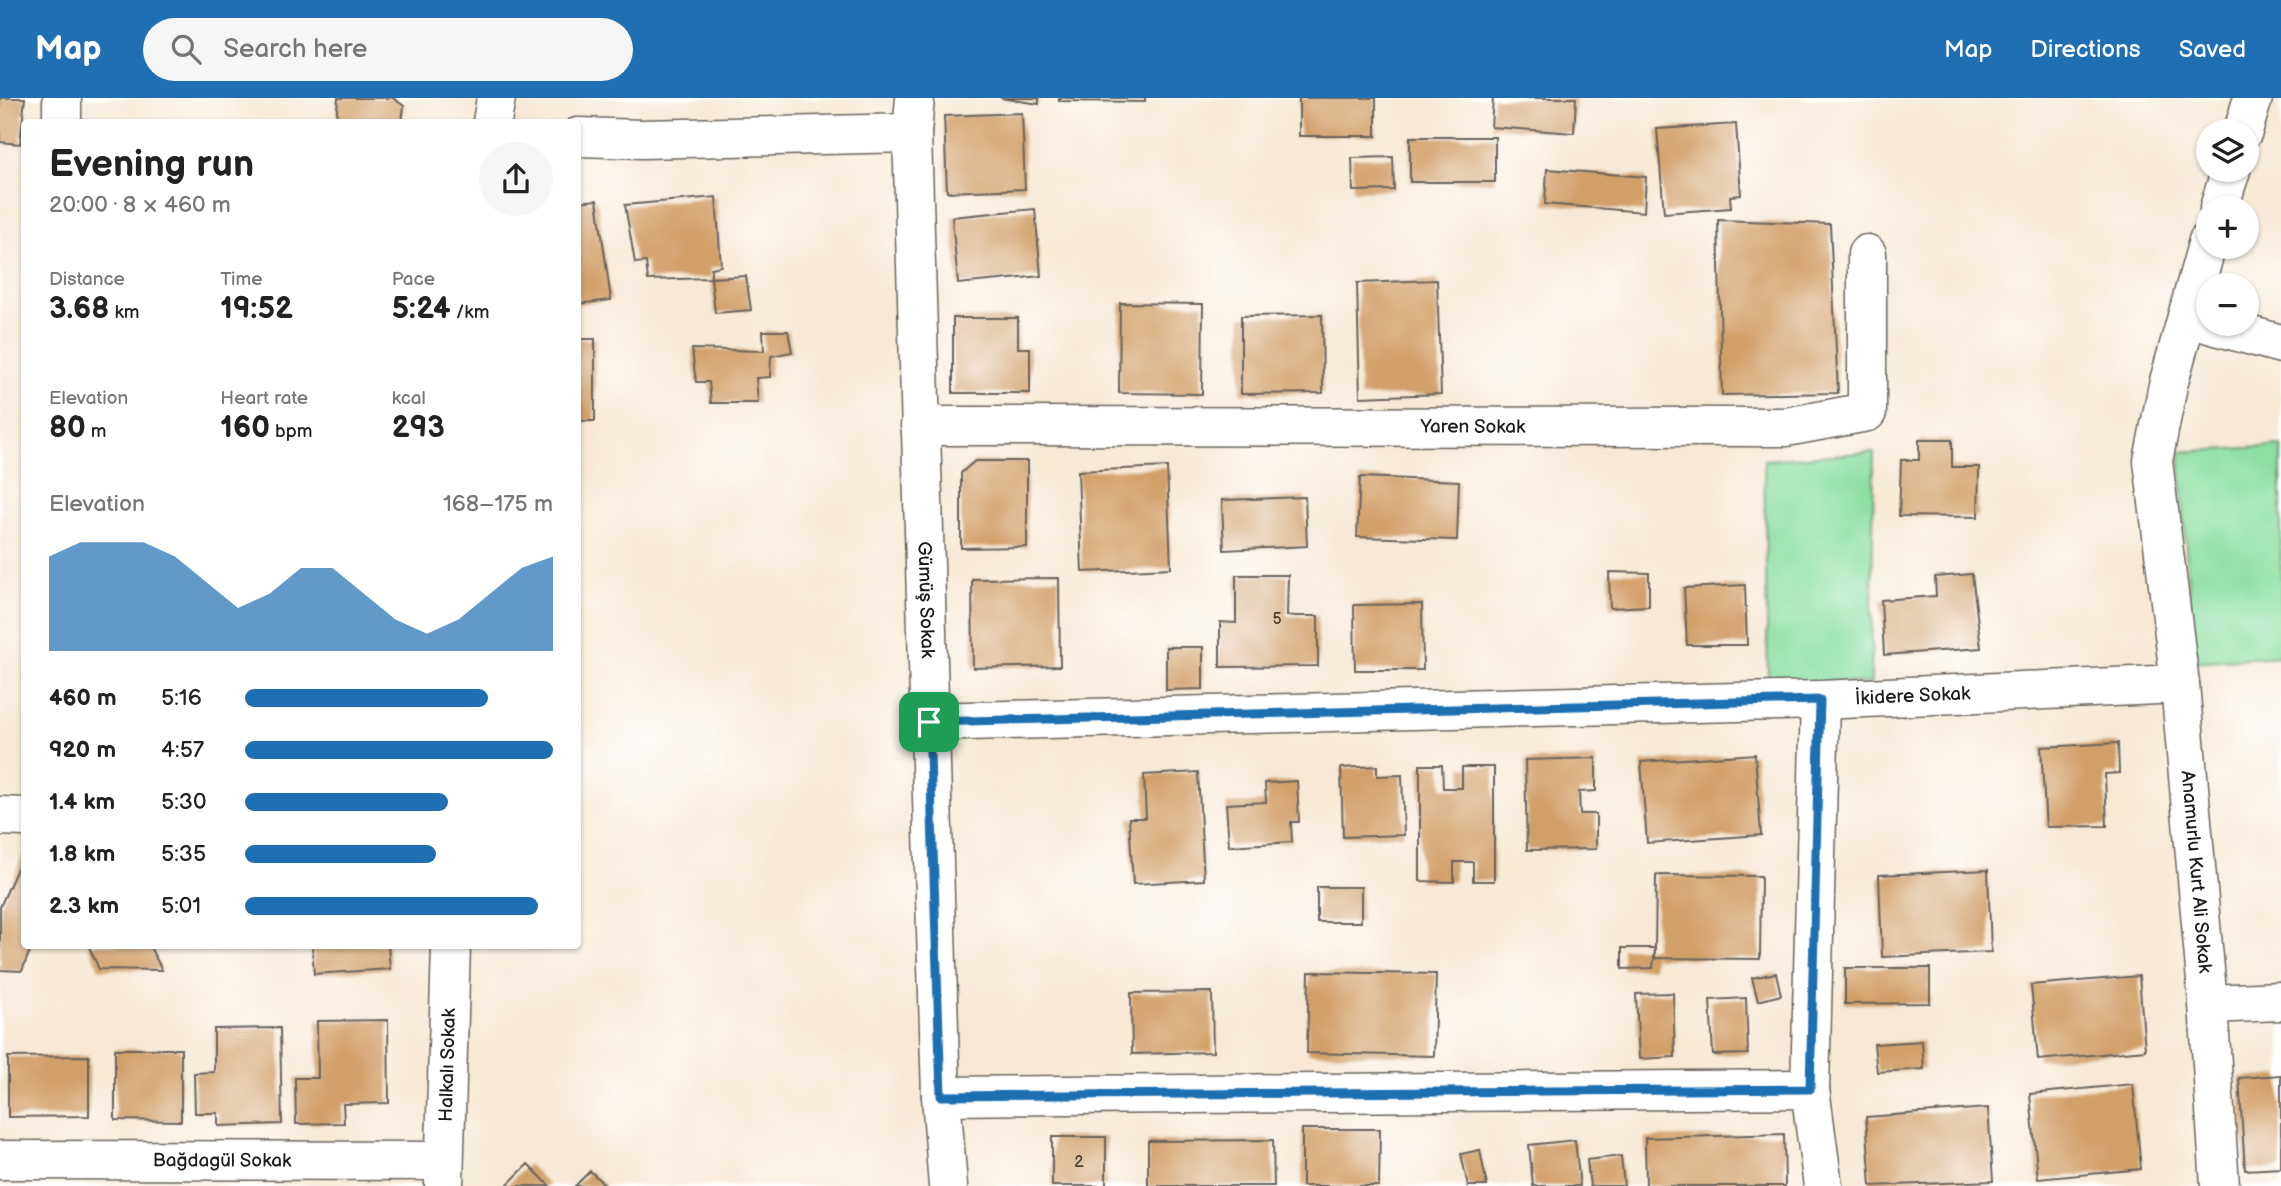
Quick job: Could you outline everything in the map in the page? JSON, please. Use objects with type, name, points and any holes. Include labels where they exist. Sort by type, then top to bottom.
[{"type":"street","points":[[62,98],[62,119]]},
{"type":"street","points":[[492,119],[496,98]]},
{"type":"street","points":[[2247,119],[2253,98]]},
{"type":"street","points":[[581,137],[656,139],[914,115]]},
{"type":"street","name":"Gümüş Sokak","points":[[914,115],[929,722],[941,1096],[948,1186]]},
{"type":"street","name":"Yaren Sokak","points":[[920,426],[1786,427],[1867,412],[1867,254]]},
{"type":"street","name":"Anamurlu Kurt Ali Sokak","points":[[2196,332],[2168,385],[2153,461],[2180,684],[2208,1004],[2220,1186]]},
{"type":"street","points":[[2252,336],[2281,344]]},
{"type":"street","name":"İkidere Sokak","points":[[929,722],[1820,700],[2180,684]]},
{"type":"street","points":[[1820,700],[1810,1089],[1823,1186]]},
{"type":"street","points":[[0,816],[21,817]]},
{"type":"street","name":"Halkalı Sokak","points":[[444,1173],[451,949]]},
{"type":"street","points":[[2208,1004],[2281,1001]]},
{"type":"street","points":[[941,1096],[1810,1089]]},
{"type":"street","name":"Bağdagül Sokak","points":[[0,1160],[219,1172],[444,1173]]},
{"type":"green space","points":[[2281,446],[2281,656],[2193,662],[2180,452]]},
{"type":"green space","points":[[1874,452],[1871,683],[1768,681],[1764,460]]},
{"type":"building","points":[[0,98],[25,98],[20,144],[0,142]]},
{"type":"building","points":[[338,98],[393,98],[404,106],[402,119],[336,119]]},
{"type":"building","points":[[1000,98],[1039,98],[1039,104]]},
{"type":"building","points":[[1059,98],[1145,98],[1145,102],[1059,101]]},
{"type":"building","points":[[1299,98],[1376,98],[1376,136],[1299,136]]},
{"type":"building","points":[[1493,98],[1576,98],[1574,133],[1491,127]]},
{"type":"building","points":[[1022,113],[1025,189],[947,192],[944,116]]},
{"type":"building","points":[[1736,124],[1741,195],[1730,196],[1731,208],[1664,213],[1657,129]]},
{"type":"building","points":[[1410,137],[1495,137],[1495,182],[1410,182]]},
{"type":"building","points":[[1393,157],[1394,190],[1353,191],[1352,158]]},
{"type":"building","points":[[1547,169],[1646,177],[1644,212],[1545,204]]},
{"type":"building","points":[[716,197],[721,266],[711,268],[711,278],[648,280],[646,262],[635,263],[625,205]]},
{"type":"building","points":[[597,200],[611,300],[581,304],[581,202]]},
{"type":"building","points":[[1035,209],[1041,276],[958,284],[952,217]]},
{"type":"building","points":[[1718,220],[1830,224],[1838,393],[1722,395]]},
{"type":"building","points":[[746,276],[751,310],[715,313],[711,278]]},
{"type":"building","points":[[1437,280],[1441,394],[1360,397],[1357,283]]},
{"type":"building","points":[[1120,303],[1203,304],[1202,394],[1119,393]]},
{"type":"building","points":[[1322,315],[1323,393],[1241,394],[1241,316]]},
{"type":"building","points":[[953,318],[1018,318],[1018,348],[1030,348],[1030,393],[953,393]]},
{"type":"building","points":[[763,331],[788,331],[792,352],[771,356],[770,377],[756,378],[758,403],[711,403],[709,382],[696,382],[692,349],[764,351]]},
{"type":"building","points":[[581,339],[595,339],[595,421],[581,421]]},
{"type":"building","points":[[1919,440],[1952,440],[1952,467],[1979,467],[1978,517],[1899,516],[1901,460],[1919,460]]},
{"type":"building","points":[[975,461],[1027,461],[1027,547],[961,548],[961,473]]},
{"type":"building","points":[[1167,467],[1171,568],[1082,572],[1078,471]]},
{"type":"building","points":[[1360,477],[1459,481],[1457,540],[1357,537]]},
{"type":"building","points":[[1305,497],[1307,546],[1224,550],[1222,500]]},
{"type":"building","points":[[1609,572],[1649,573],[1649,606],[1610,608]]},
{"type":"building","points":[[1972,574],[1981,648],[1884,655],[1881,600],[1936,596],[1935,577]]},
{"type":"building","points":[[1236,575],[1288,575],[1287,616],[1318,616],[1318,666],[1220,667],[1220,622],[1236,623]]},
{"type":"building","points":[[1059,578],[1060,666],[973,668],[972,579]]},
{"type":"building","points":[[1745,585],[1747,645],[1687,645],[1684,588]]},
{"type":"building","points":[[1422,604],[1423,670],[1355,670],[1354,605]]},
{"type":"building","points":[[1166,647],[1203,647],[1203,689],[1166,690]]},
{"type":"building","points":[[2118,743],[2119,773],[2105,774],[2107,826],[2046,827],[2041,747]]},
{"type":"building","points":[[1755,754],[1761,835],[1647,843],[1641,762]]},
{"type":"building","points":[[1596,758],[1596,791],[1579,792],[1580,814],[1596,814],[1596,849],[1527,850],[1525,760]]},
{"type":"building","points":[[1420,765],[1442,765],[1443,788],[1462,788],[1462,767],[1494,767],[1494,881],[1473,881],[1473,862],[1454,862],[1454,882],[1420,881]]},
{"type":"building","points":[[1377,766],[1377,776],[1402,775],[1404,835],[1343,837],[1341,768]]},
{"type":"building","points":[[1198,772],[1204,880],[1133,884],[1129,818],[1146,818],[1144,775]]},
{"type":"building","points":[[1297,781],[1299,822],[1291,822],[1292,842],[1229,846],[1226,804],[1266,802],[1265,783]]},
{"type":"building","points":[[21,860],[21,949],[30,949],[22,971],[0,970],[0,907]]},
{"type":"building","points":[[1988,870],[1991,952],[1882,957],[1879,875]]},
{"type":"building","points":[[1656,875],[1761,876],[1760,959],[1655,958]]},
{"type":"building","points":[[1317,887],[1361,887],[1361,922],[1317,922]]},
{"type":"building","points":[[1622,948],[1655,948],[1653,968],[1622,969]]},
{"type":"building","points":[[90,949],[151,949],[162,970],[99,969]]},
{"type":"building","points":[[312,949],[388,949],[390,969],[314,974]]},
{"type":"building","points":[[1845,968],[1930,968],[1930,1003],[1845,1004]]},
{"type":"building","points":[[1309,972],[1436,974],[1434,1056],[1307,1053]]},
{"type":"building","points":[[1776,973],[1781,995],[1758,1001],[1752,978]]},
{"type":"building","points":[[2139,976],[2145,1050],[2038,1060],[2031,985]]},
{"type":"building","points":[[1212,992],[1213,1052],[1132,1054],[1131,993]]},
{"type":"building","points":[[1673,993],[1675,1057],[1639,1059],[1636,994]]},
{"type":"building","points":[[1746,998],[1748,1054],[1713,1055],[1710,1000]]},
{"type":"building","points":[[388,1020],[389,1103],[343,1104],[344,1123],[296,1124],[295,1078],[318,1078],[317,1021]]},
{"type":"building","points":[[280,1028],[282,1124],[218,1126],[218,1113],[195,1113],[194,1073],[214,1072],[214,1029]]},
{"type":"building","points":[[1922,1041],[1924,1069],[1877,1072],[1874,1044]]},
{"type":"building","points":[[115,1049],[181,1049],[181,1121],[115,1120]]},
{"type":"building","points":[[89,1056],[89,1116],[8,1117],[8,1057]]},
{"type":"building","points":[[2281,1075],[2281,1168],[2245,1170],[2239,1078]]},
{"type":"building","points":[[2133,1084],[2141,1169],[2038,1179],[2030,1094]]},
{"type":"building","points":[[1988,1108],[1993,1181],[1871,1186],[1866,1117]]},
{"type":"building","points":[[1302,1129],[1380,1129],[1379,1186],[1302,1186]]},
{"type":"building","points":[[1784,1134],[1785,1186],[1646,1186],[1645,1138]]},
{"type":"building","points":[[1052,1137],[1106,1137],[1106,1186],[1052,1186]]},
{"type":"building","points":[[1273,1140],[1274,1186],[1148,1186],[1148,1141]]},
{"type":"building","points":[[1575,1140],[1580,1186],[1533,1186],[1529,1145]]},
{"type":"building","points":[[1480,1150],[1487,1186],[1468,1186],[1461,1154]]},
{"type":"building","points":[[1621,1156],[1624,1186],[1590,1186],[1587,1160]]},
{"type":"building","points":[[528,1164],[550,1186],[506,1186]]},
{"type":"building","points":[[590,1171],[606,1186],[575,1186]]},
{"type":"route","points":[[1820,700],[1810,1089],[941,1096],[929,722],[1820,700]]}]
